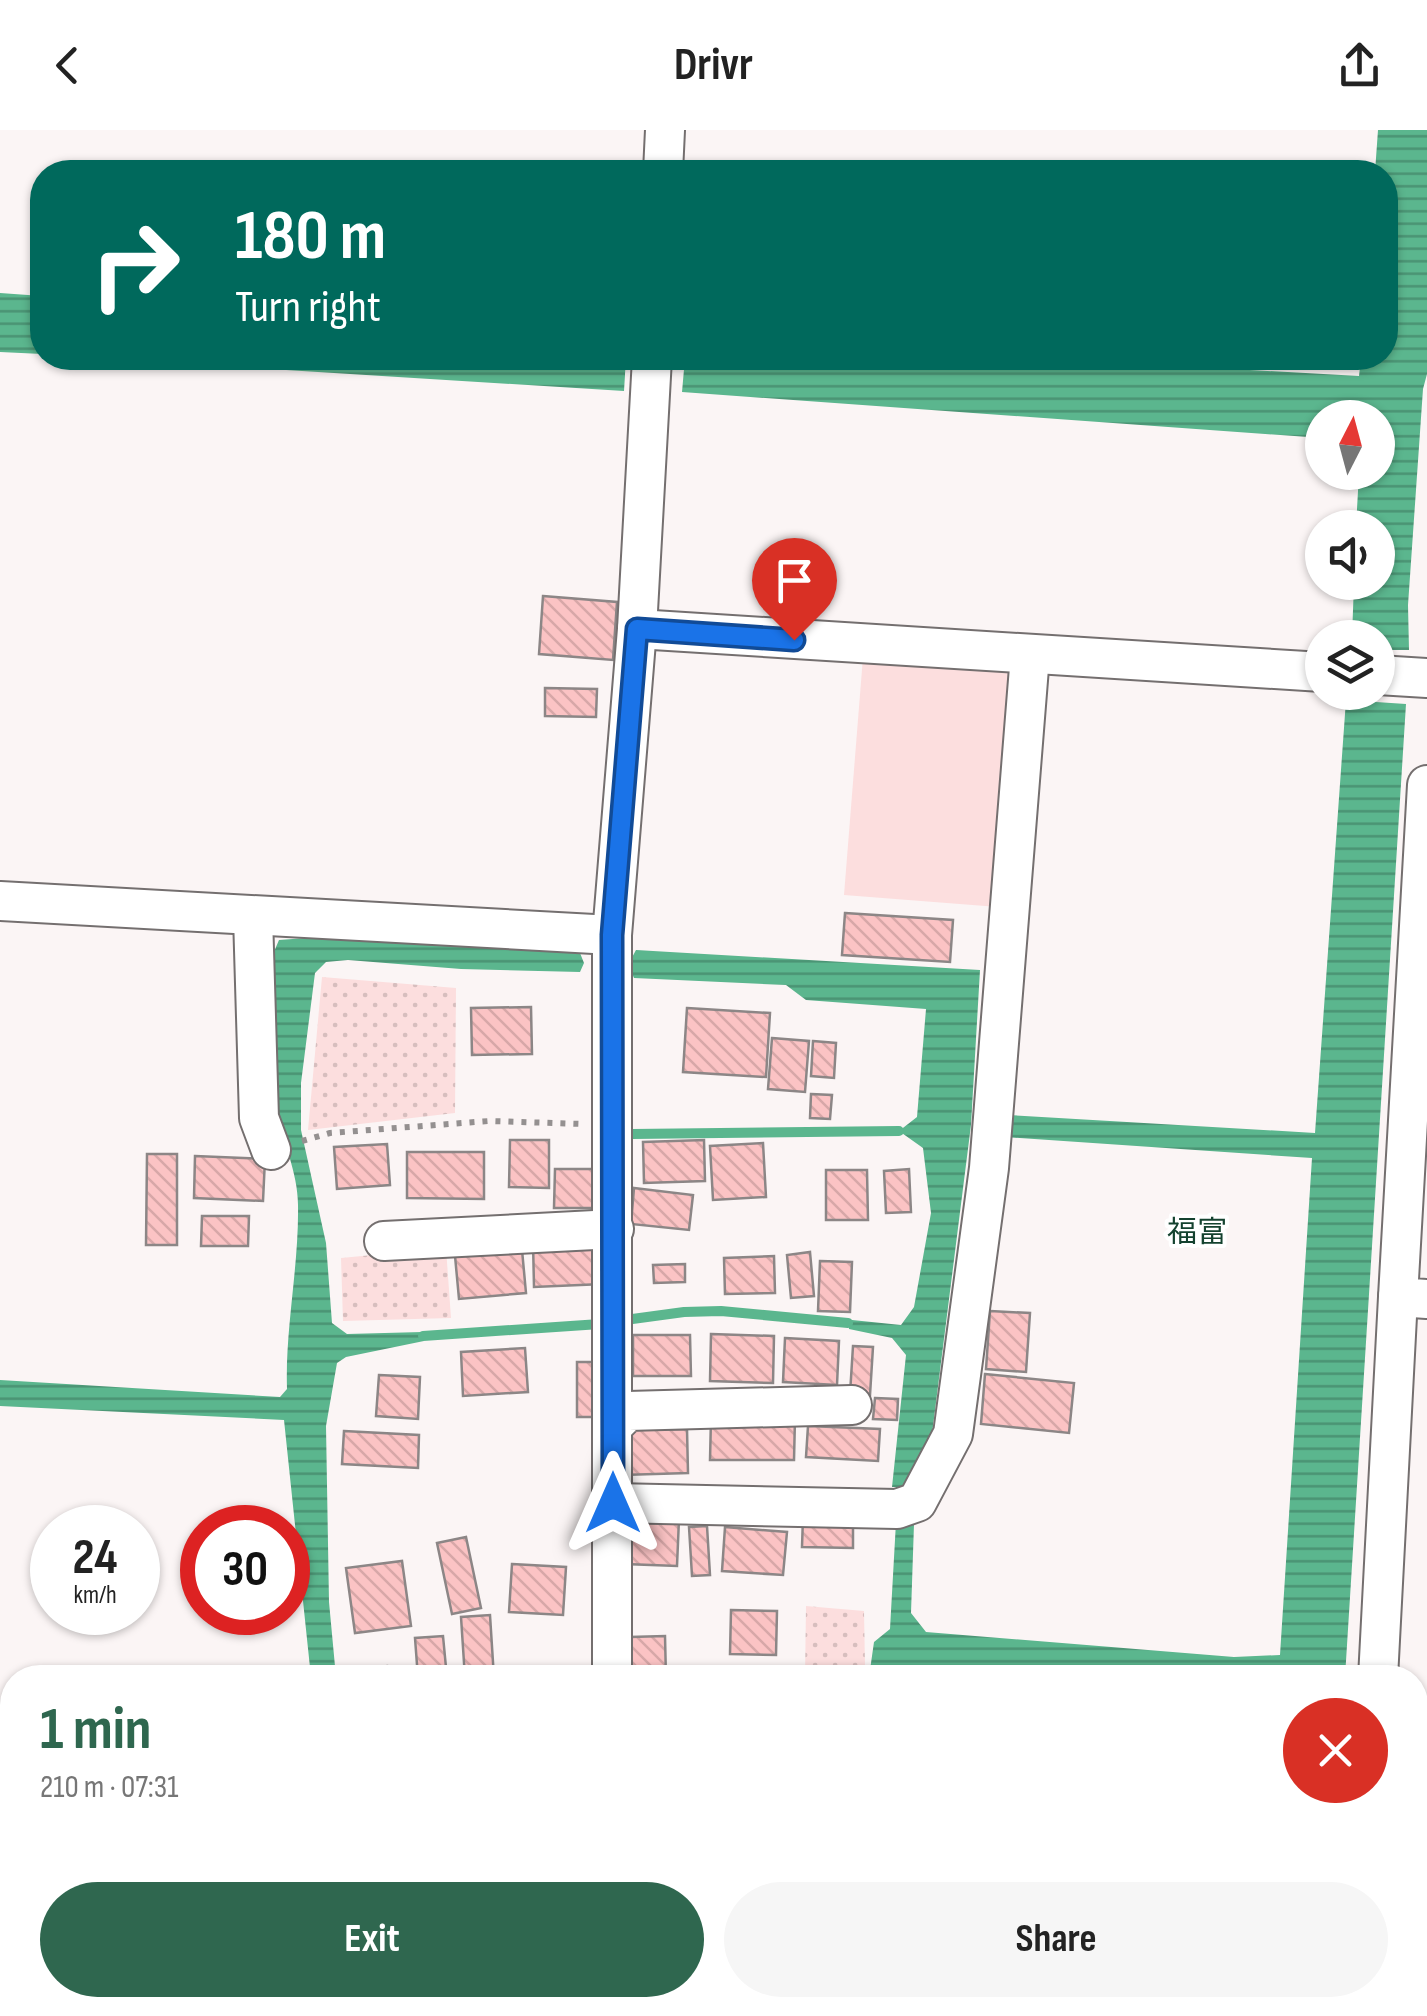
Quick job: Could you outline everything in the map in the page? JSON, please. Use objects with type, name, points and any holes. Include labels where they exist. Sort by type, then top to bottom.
[{"type":"street","points":[[664,160],[666,130]]},
{"type":"street","points":[[612,1665],[612,935],[637,629],[651,370]]},
{"type":"street","points":[[637,629],[1305,671]]},
{"type":"street","points":[[613,1503],[896,1509],[917,1502],[953,1434],[989,1168],[1030,655]]},
{"type":"street","points":[[1395,677],[1427,678]]},
{"type":"street","points":[[1379,1665],[1412,1298],[1427,784]]},
{"type":"street","points":[[0,901],[612,935]]},
{"type":"street","points":[[253,916],[258,1118],[288,1145]]},
{"type":"street","points":[[384,1241],[614,1230]]},
{"type":"street","points":[[614,1425],[628,1410],[852,1404]]},
{"type":"path","points":[[288,1145],[330,1133],[489,1121],[614,1125]]},
{"type":"shaded area","points":[[1378,130],[1427,130],[1427,374],[1408,605],[1409,650],[1395,650],[1395,620],[1353,620],[1353,600],[1395,600],[1395,510],[1357,510],[1358,490],[1395,490],[1395,400],[1305,400],[1305,437],[682,392],[684,370],[1251,370],[1359,376],[1360,370],[1398,370],[1398,160],[1376,160]]},
{"type":"shaded area","points":[[0,293],[30,295],[30,353],[0,352]]},
{"type":"shaded area","points":[[285,370],[625,370],[624,391]]},
{"type":"shaded area","points":[[863,657],[1017,670],[998,907],[844,895]]},
{"type":"shaded area","points":[[1395,703],[1406,704],[1346,1665],[871,1665],[874,1642],[890,1629],[896,1522],[903,1518],[914,1524],[911,1613],[926,1632],[1234,1657],[1280,1655],[1312,1158],[1005,1137],[1008,1115],[1315,1133],[1345,710],[1395,710]]},
{"type":"shaded area","points":[[320,937],[580,953],[584,963],[580,972],[461,969],[348,960],[326,962],[315,973],[301,1083],[301,1130],[326,1243],[332,1323],[347,1334],[422,1332],[424,1341],[346,1357],[337,1363],[326,1426],[329,1602],[335,1665],[310,1665],[307,1635],[310,1635],[310,1505],[293,1505],[284,1420],[0,1406],[0,1380],[280,1397],[287,1389],[298,1205],[275,1089],[273,954],[279,940]]},
{"type":"shaded area","points":[[636,950],[980,970],[971,1125],[932,1434],[905,1487],[892,1487],[906,1355],[892,1338],[849,1329],[848,1323],[852,1320],[901,1325],[914,1307],[931,1213],[923,1148],[899,1131],[917,1117],[926,1009],[806,1000],[786,985],[634,978],[628,965]]},
{"type":"shaded area","points":[[322,977],[456,988],[455,1113],[308,1130]]},
{"type":"shaded area","points":[[446,1248],[451,1318],[343,1321],[341,1258]]},
{"type":"shaded area","points":[[806,1606],[864,1611],[865,1665],[805,1665]]},
{"type":"building","points":[[543,596],[617,602],[613,660],[539,654]]},
{"type":"building","points":[[545,688],[597,689],[596,717],[545,716]]},
{"type":"building","points":[[845,913],[953,920],[950,962],[842,955]]},
{"type":"building","points":[[531,1007],[532,1054],[472,1055],[471,1008]]},
{"type":"building","points":[[687,1008],[770,1013],[766,1077],[683,1072]]},
{"type":"building","points":[[772,1038],[809,1041],[805,1092],[768,1089]]},
{"type":"building","points":[[813,1041],[836,1043],[834,1078],[811,1076]]},
{"type":"building","points":[[811,1094],[832,1095],[830,1119],[810,1118]]},
{"type":"building","points":[[510,1140],[549,1140],[549,1188],[509,1187]]},
{"type":"building","points":[[704,1140],[705,1181],[644,1183],[643,1142]]},
{"type":"building","points":[[763,1143],[766,1197],[713,1200],[710,1146]]},
{"type":"building","points":[[387,1144],[390,1185],[337,1189],[334,1147]]},
{"type":"building","points":[[407,1152],[484,1152],[484,1199],[407,1198]]},
{"type":"building","points":[[147,1154],[177,1154],[177,1245],[146,1245]]},
{"type":"building","points":[[195,1156],[265,1159],[263,1201],[194,1198]]},
{"type":"building","points":[[555,1169],[604,1169],[604,1208],[554,1208]]},
{"type":"building","points":[[909,1169],[911,1212],[886,1213],[884,1171]]},
{"type":"building","points":[[826,1170],[867,1170],[868,1220],[826,1220]]},
{"type":"building","points":[[634,1188],[693,1195],[689,1230],[631,1224]]},
{"type":"building","points":[[202,1216],[249,1216],[248,1246],[201,1246]]},
{"type":"building","points":[[521,1239],[526,1293],[459,1299],[454,1245]]},
{"type":"building","points":[[602,1240],[603,1284],[534,1287],[533,1242]]},
{"type":"building","points":[[810,1252],[814,1296],[791,1298],[787,1255]]},
{"type":"building","points":[[774,1256],[775,1293],[725,1294],[724,1258]]},
{"type":"building","points":[[820,1261],[852,1262],[850,1312],[818,1311]]},
{"type":"building","points":[[685,1264],[685,1282],[654,1283],[653,1265]]},
{"type":"building","points":[[990,1311],[1030,1313],[1026,1372],[986,1369]]},
{"type":"building","points":[[711,1334],[774,1336],[773,1383],[710,1381]]},
{"type":"building","points":[[633,1335],[690,1335],[691,1376],[633,1376]]},
{"type":"building","points":[[785,1338],[839,1341],[837,1385],[783,1382]]},
{"type":"building","points":[[853,1346],[873,1347],[870,1395],[850,1394]]},
{"type":"building","points":[[525,1348],[528,1392],[463,1396],[461,1352]]},
{"type":"building","points":[[577,1362],[598,1362],[599,1417],[577,1417]]},
{"type":"building","points":[[985,1374],[1074,1383],[1069,1433],[981,1424]]},
{"type":"building","points":[[379,1375],[420,1377],[418,1419],[376,1416]]},
{"type":"building","points":[[875,1398],[898,1399],[897,1420],[873,1419]]},
{"type":"building","points":[[711,1418],[795,1418],[794,1460],[710,1460]]},
{"type":"building","points":[[808,1426],[880,1429],[878,1461],[806,1457]]},
{"type":"building","points":[[687,1429],[688,1473],[622,1475],[621,1430]]},
{"type":"building","points":[[344,1431],[419,1435],[418,1468],[342,1464]]},
{"type":"building","points":[[627,1517],[679,1519],[677,1566],[625,1564]]},
{"type":"building","points":[[803,1517],[853,1518],[853,1548],[802,1547]]},
{"type":"building","points":[[707,1526],[710,1575],[692,1576],[689,1527]]},
{"type":"building","points":[[725,1527],[787,1532],[783,1575],[722,1571]]},
{"type":"building","points":[[466,1537],[481,1608],[452,1614],[437,1543]]},
{"type":"building","points":[[402,1561],[411,1626],[355,1633],[346,1568]]},
{"type":"building","points":[[512,1564],[566,1567],[563,1615],[509,1612]]},
{"type":"building","points":[[731,1610],[777,1611],[776,1655],[730,1654]]},
{"type":"building","points":[[490,1615],[493,1665],[464,1665],[461,1617]]},
{"type":"building","points":[[443,1636],[446,1665],[417,1665],[415,1638]]},
{"type":"building","points":[[665,1636],[666,1665],[631,1665],[630,1637]]},
{"type":"waterway","points":[[632,1134],[899,1131]]},
{"type":"waterway","points":[[625,1320],[721,1311],[848,1323]]},
{"type":"waterway","points":[[423,1336],[600,1324]]},
{"type":"district","name":"福富","points":[[1197,1233]]},
{"type":"route","points":[[613,1503],[612,935],[637,629],[794,640]]}]
